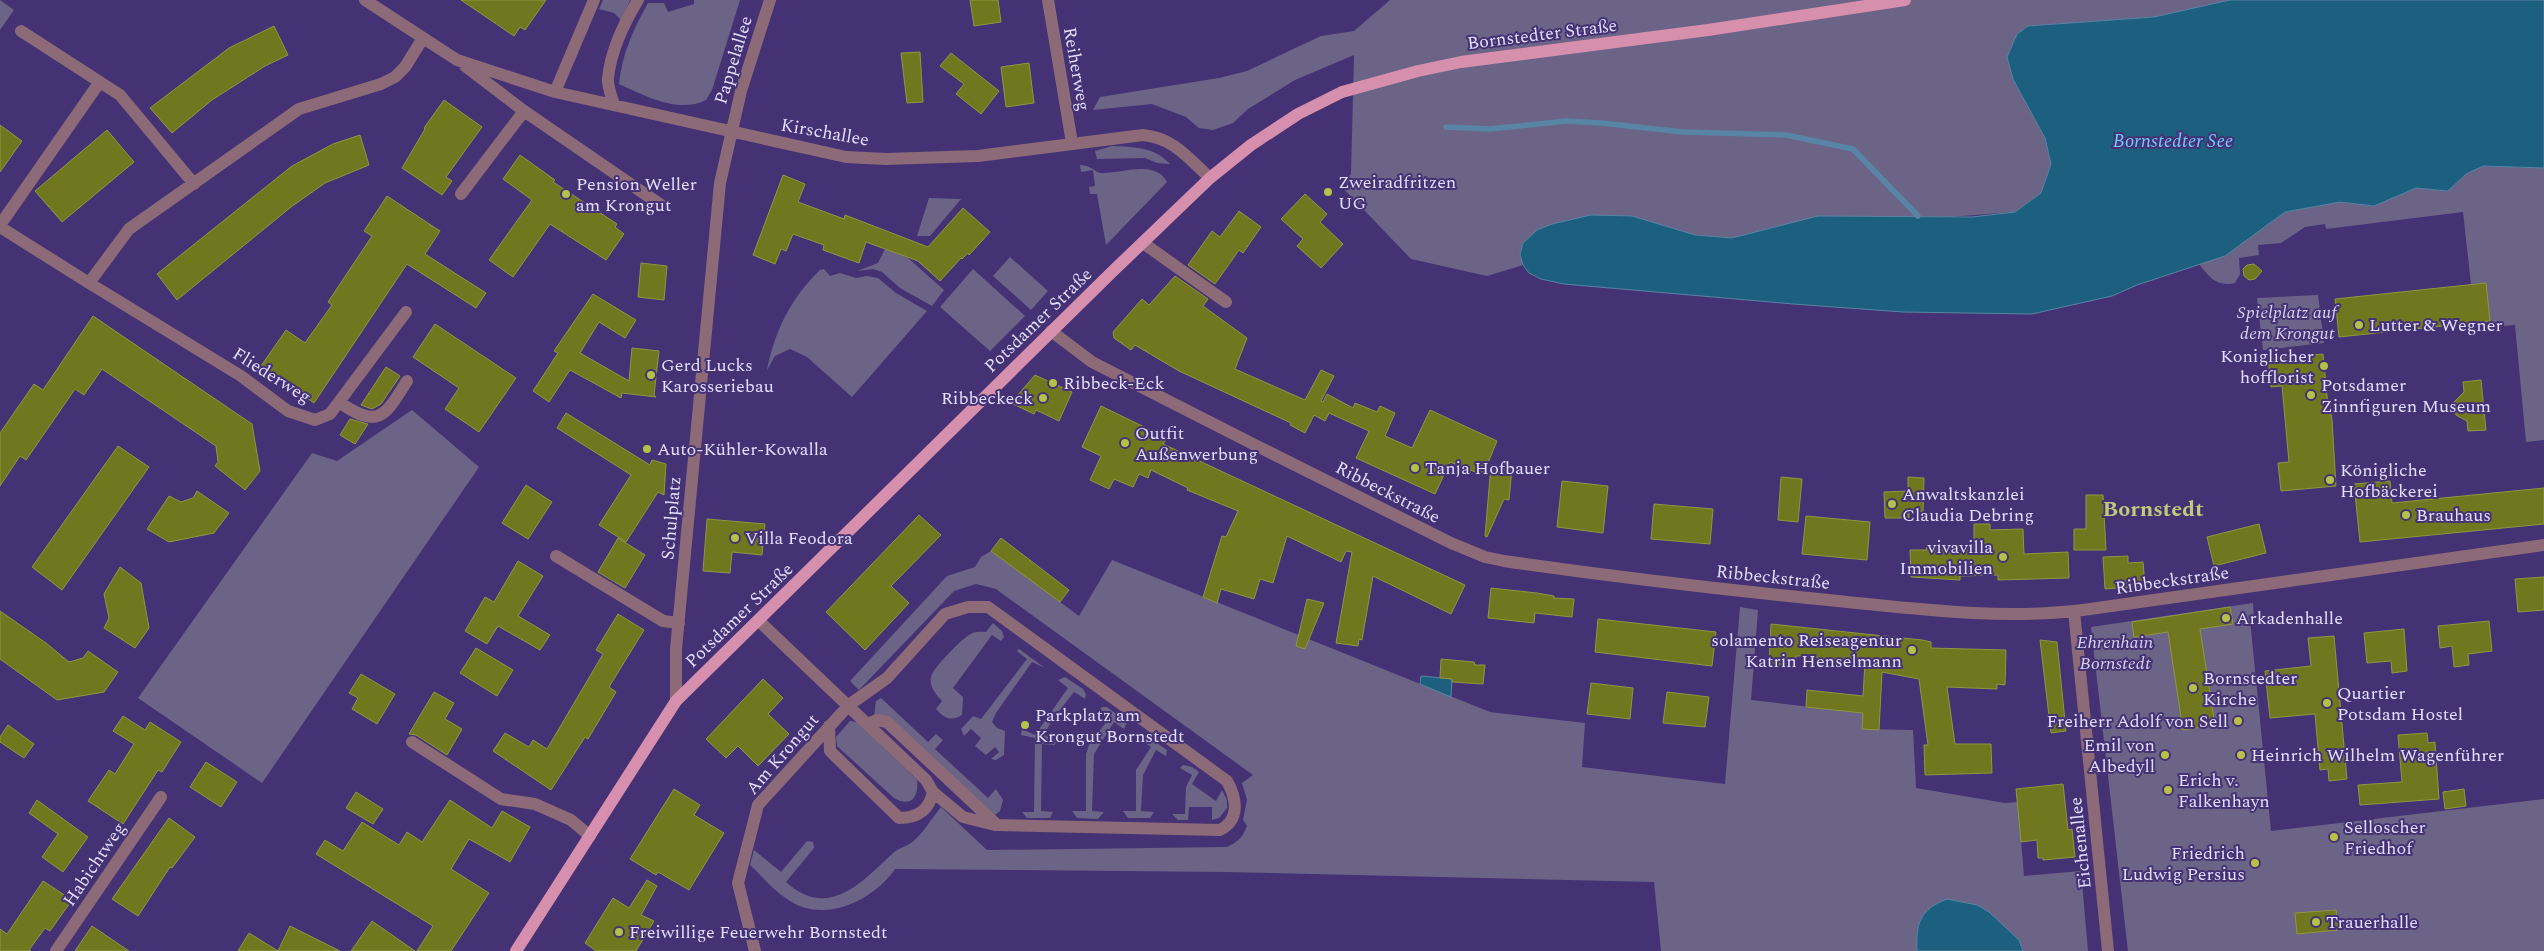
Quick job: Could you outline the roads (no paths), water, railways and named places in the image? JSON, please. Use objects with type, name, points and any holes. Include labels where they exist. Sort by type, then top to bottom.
[{"type":"main road","name":"Bornstedter Straße","points":[[1210,178],[1251,144],[1298,114],[1351,89],[1418,71],[1461,62],[1708,30],[1905,0]]},
{"type":"main road","name":"Potsdamer Straße","points":[[516,951],[676,701],[1051,331],[1210,178]]},
{"type":"street","name":"Kirschallee","points":[[365,0],[456,60],[524,110],[661,205]]},
{"type":"street","points":[[555,92],[594,0]]},
{"type":"street","points":[[614,105],[608,80],[612,58],[618,38],[638,0]]},
{"type":"street","name":"Pappelallee","points":[[730,131],[770,0]]},
{"type":"street","name":"Reiherweg","points":[[1048,0],[1072,143]]},
{"type":"street","points":[[21,31],[120,96],[194,184]]},
{"type":"street","points":[[88,283],[129,230],[299,109],[381,84],[396,77],[405,67],[423,38]]},
{"type":"street","name":"Kirschallee","points":[[456,60],[555,92],[846,157],[886,159],[978,156],[1119,136],[1157,136],[1170,142],[1210,178]]},
{"type":"street","points":[[0,226],[100,83]]},
{"type":"street","points":[[461,194],[524,110]]},
{"type":"street","name":"Schulplatz","points":[[676,701],[675,674],[679,623],[718,202],[730,131]]},
{"type":"street","name":"Fliederweg","points":[[0,226],[88,283],[241,376],[288,411],[316,420],[330,414],[406,312]]},
{"type":"street","points":[[1143,243],[1226,302]]},
{"type":"street","name":"Ribbeckstraße","points":[[1051,331],[1101,366],[1451,544],[1485,557],[1603,575],[1917,609],[1981,612],[2074,611],[2544,545]]},
{"type":"street","points":[[339,402],[354,413],[378,417],[387,413],[407,381]]},
{"type":"street","points":[[556,556],[663,621],[679,623]]},
{"type":"street","name":"Am Krongut","points":[[755,951],[738,882],[758,805],[849,704],[887,678],[945,614],[968,607],[988,607],[1227,782],[1236,803],[1233,817],[1228,826],[1220,830],[996,825],[962,817],[933,792],[926,780],[867,724],[849,704]]},
{"type":"street","name":"Eichenallee","points":[[2074,611],[2108,951]]},
{"type":"street","points":[[759,621],[849,704]]},
{"type":"street","points":[[867,724],[877,720],[887,722],[996,825]]},
{"type":"street","points":[[829,726],[830,751],[899,818],[911,818],[920,813],[930,804],[933,792]]},
{"type":"street","points":[[412,742],[501,800],[536,804],[571,820],[590,836]]},
{"type":"street","name":"Habichtweg","points":[[56,951],[161,797]]},
{"type":"water","name":"Bornstedter See","points":[[2230,0],[2544,0],[2544,168],[2483,166],[2466,174],[2448,191],[2416,188],[2374,206],[2340,202],[2285,212],[2225,256],[2137,285],[2112,296],[2032,314],[1903,312],[1564,284],[1541,279],[1529,273],[1523,265],[1520,254],[1523,243],[1537,230],[1552,224],[1591,215],[1632,216],[1695,235],[1732,238],[1818,216],[1972,217],[2015,212],[2041,193],[2051,164],[2045,138],[2013,79],[2007,57],[2017,34],[2028,26],[2154,17]]},
{"type":"water","points":[[1421,676],[1452,679],[1451,697],[1420,684]]},
{"type":"water","points":[[1947,899],[1977,905],[1989,912],[2019,940],[2023,951],[1917,951],[1917,933],[1921,919],[1930,908]]},
{"type":"waterway","points":[[1446,127],[1490,129],[1566,121],[1683,132],[1786,135],[1853,149],[1918,216]]},
{"type":"place","name":"Zweiradfritzen UG","points":[[1328,192]]},
{"type":"place","name":"Pension Weller am Krongut","points":[[566,194]]},
{"type":"place","name":"Lutter & Wegner","points":[[2359,325]]},
{"type":"place","name":"Koniglicher hofflorist","points":[[2324,366]]},
{"type":"place","name":"Gerd Lucks Karosseriebau","points":[[651,375]]},
{"type":"place","name":"Ribbeck-Eck","points":[[1053,383]]},
{"type":"place","name":"Potsdamer Zinnfiguren Museum","points":[[2311,395]]},
{"type":"place","name":"Ribbeckeck","points":[[1043,398]]},
{"type":"place","name":"Outfit Außenwerbung","points":[[1125,443]]},
{"type":"place","name":"Auto-Kühler-Kowalla","points":[[647,449]]},
{"type":"place","name":"Tanja Hofbauer","points":[[1415,468]]},
{"type":"place","name":"Königliche Hofbäckerei","points":[[2330,480]]},
{"type":"place","name":"Anwaltskanzlei Claudia Debring","points":[[1892,504]]},
{"type":"place","name":"Brauhaus","points":[[2406,515]]},
{"type":"place","name":"Villa Feodora","points":[[735,538]]},
{"type":"place","name":"vivavilla Immobilien","points":[[2003,557]]},
{"type":"place","name":"Arkadenhalle","points":[[2226,618]]},
{"type":"place","name":"solamento Reiseagentur Katrin Henselmann","points":[[1912,650]]},
{"type":"place","name":"Bornstedter Kirche","points":[[2193,688]]},
{"type":"place","name":"Quartier Potsdam Hostel","points":[[2327,703]]},
{"type":"place","name":"Freiherr Adolf von Sell","points":[[2238,721]]},
{"type":"place","name":"Parkplatz am Krongut Bornstedt","points":[[1025,725]]},
{"type":"place","name":"Emil von Albedyll","points":[[2165,755]]},
{"type":"place","name":"Heinrich Wilhelm Wagenführer","points":[[2241,755]]},
{"type":"place","name":"Erich v. Falkenhayn","points":[[2168,790]]},
{"type":"place","name":"Selloscher Friedhof","points":[[2334,837]]},
{"type":"place","name":"Friedrich Ludwig Persius","points":[[2255,863]]},
{"type":"place","name":"Trauerhalle","points":[[2316,922]]},
{"type":"place","name":"Freiwillige Feuerwehr Bornstedt","points":[[619,932]]},
{"type":"district","name":"Bornstedt","points":[[2153,508]]},
{"type":"park label","name":"Spielplatz auf dem Krongut","points":[[2287,322]]},
{"type":"park label","name":"Ehrenhain Bornstedt","points":[[2115,652]]}]
